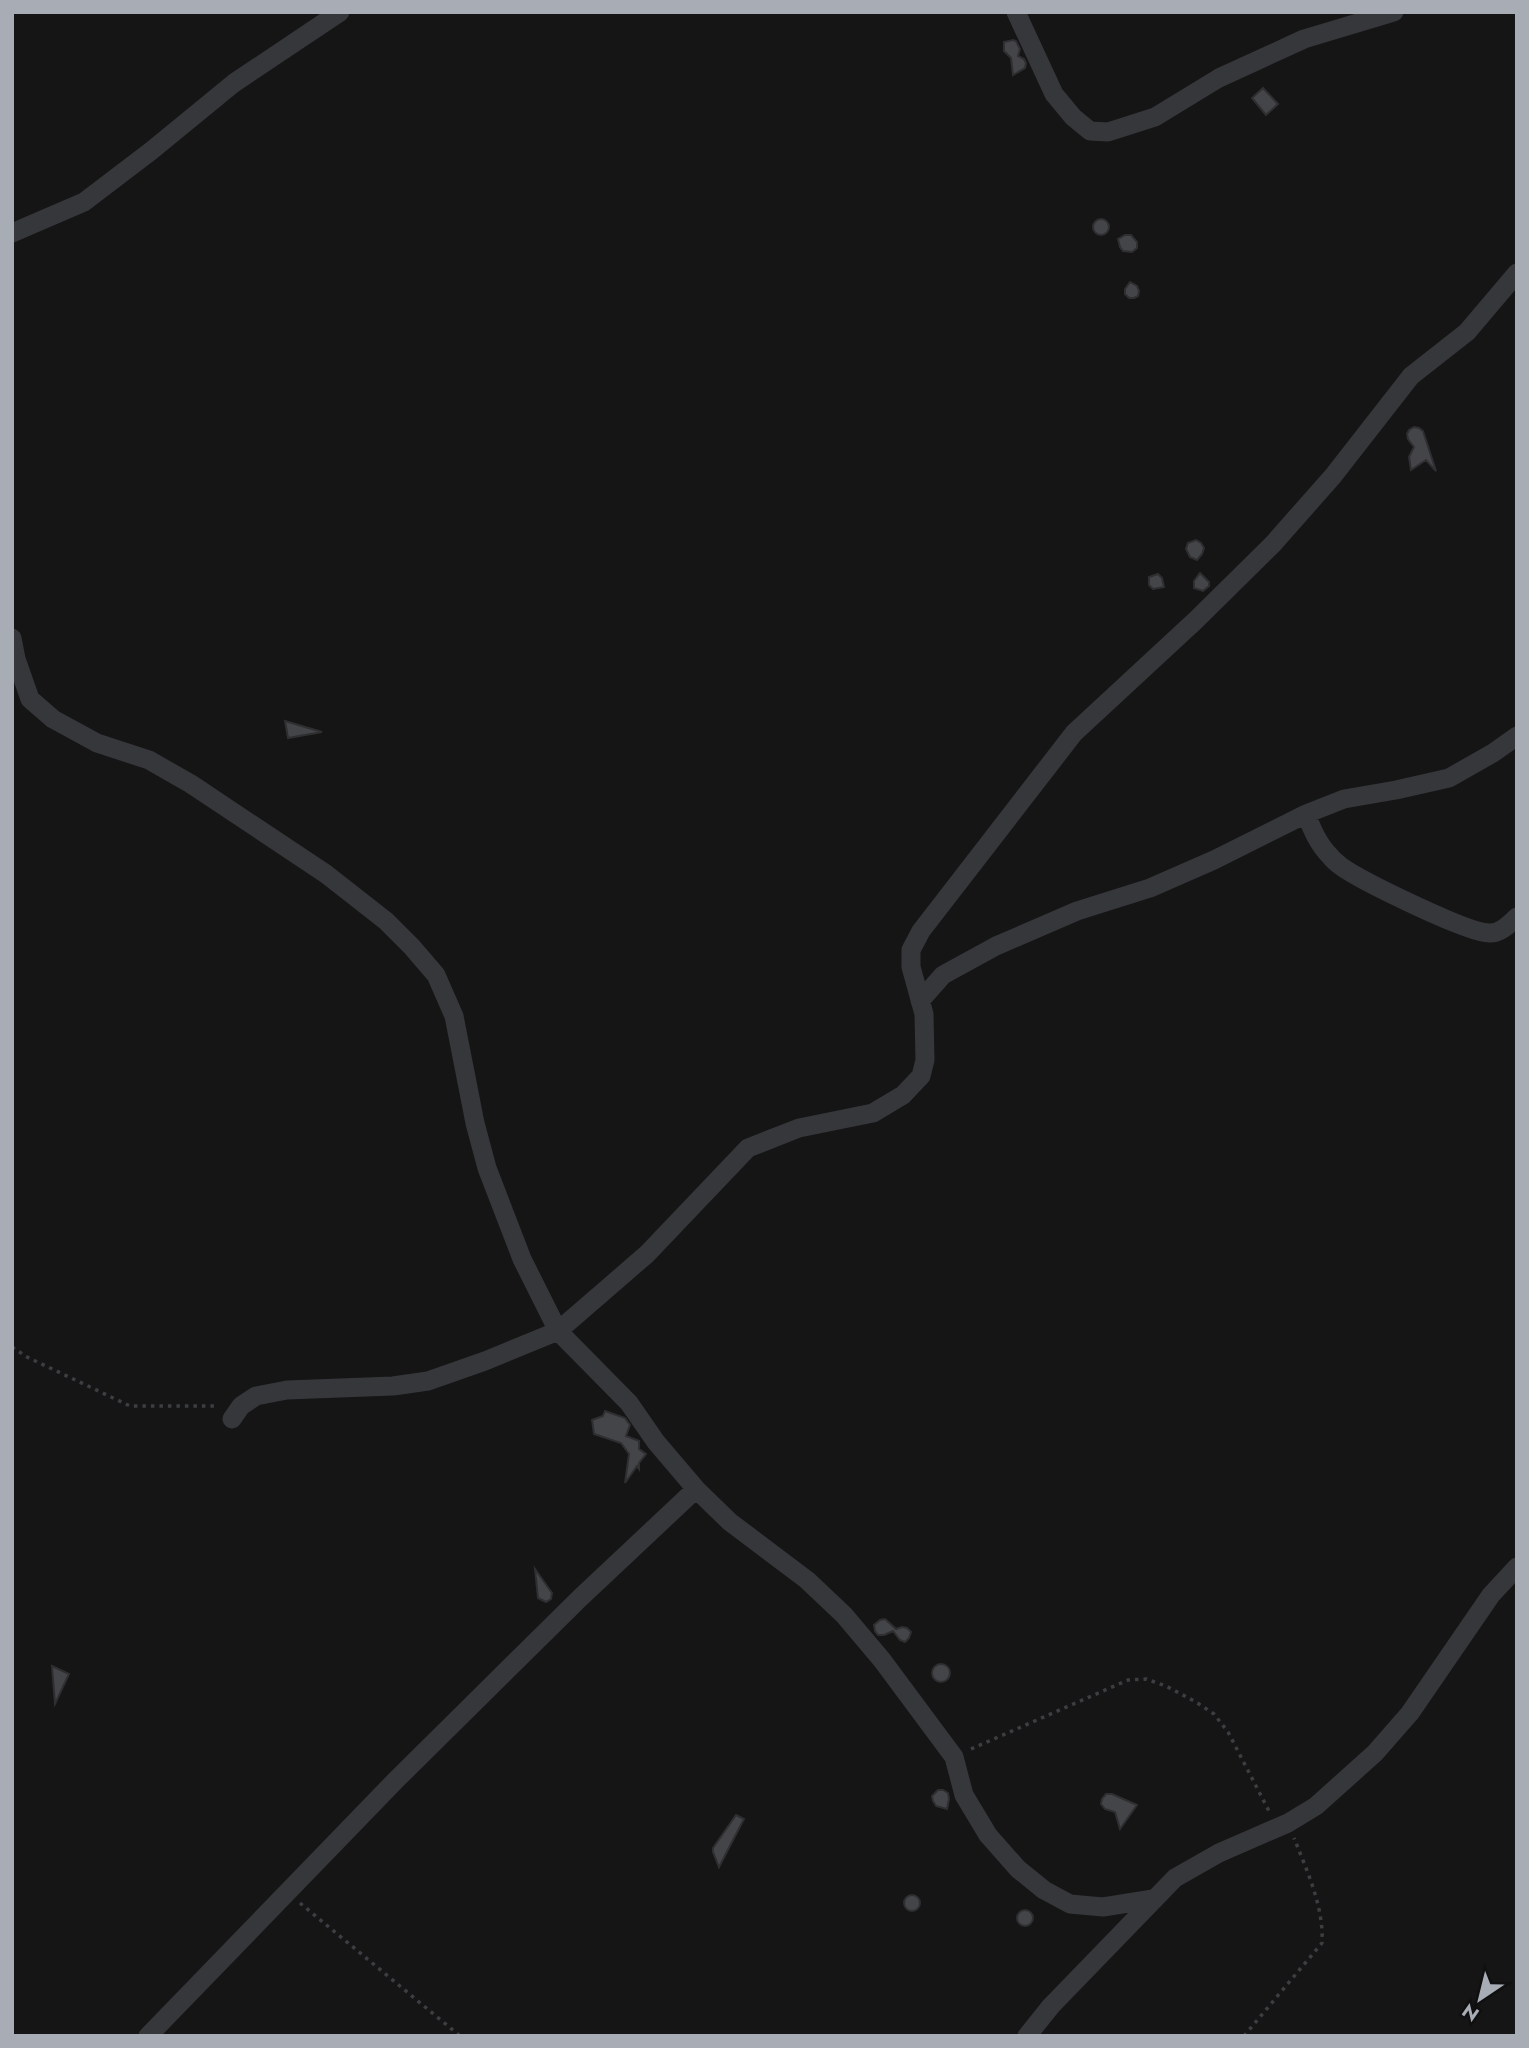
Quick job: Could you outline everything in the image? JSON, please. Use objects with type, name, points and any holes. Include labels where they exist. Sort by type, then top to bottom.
[{"type":"street","points":[[12,233],[83,202],[234,83],[340,12]]},
{"type":"street","points":[[1016,12],[1054,94],[1073,117],[1090,131],[1108,132],[1154,117],[1219,78],[1304,39],[1394,12]]},
{"type":"street","points":[[237,1412],[256,1396],[287,1390],[393,1386],[428,1381],[485,1362],[558,1331],[647,1254],[748,1148],[799,1128],[873,1113],[902,1095],[921,1076],[925,1060],[924,1014],[911,967],[911,950],[921,930],[1074,733],[1273,544],[1333,477],[1411,376],[1466,332],[1517,273]]},
{"type":"street","points":[[12,638],[16,659],[30,699],[53,719],[97,743],[149,761],[191,784],[280,842],[386,921],[436,975],[454,1016],[475,1123],[487,1167],[522,1259],[558,1331],[629,1403],[656,1442],[696,1489],[730,1522],[807,1580],[844,1615],[882,1660],[954,1756],[964,1795],[988,1835],[1018,1869],[1044,1890],[1070,1904],[1103,1907],[1153,1899]]},
{"type":"street","points":[[920,1001],[943,975],[996,946],[1077,911],[1163,882],[1306,814],[1344,799],[1449,778],[1517,736]]},
{"type":"street","points":[[1306,814],[1314,834],[1328,854],[1342,867],[1436,914],[1475,932],[1491,933],[1505,928],[1517,917]]},
{"type":"street","points":[[148,2036],[397,1779],[696,1489]]},
{"type":"street","points":[[1027,2036],[1051,2006],[1175,1878],[1219,1853],[1283,1825],[1316,1806],[1375,1753],[1410,1713],[1491,1595],[1517,1567]]},
{"type":"path","points":[[12,1348],[130,1406],[237,1412]]},
{"type":"path","points":[[954,1756],[1128,1680],[1146,1679],[1166,1686],[1214,1714],[1228,1732],[1283,1825],[1310,1878],[1323,1925],[1322,1943],[1244,2036]]},
{"type":"path","points":[[287,1893],[460,2036]]},
{"type":"building","points":[[1013,40],[1020,49],[1018,56],[1026,63],[1025,68],[1013,75],[1011,58],[1004,51],[1004,42]]},
{"type":"building","points":[[1263,88],[1278,104],[1266,115],[1252,98]]},
{"type":"building","points":[[1101,219],[1109,227],[1101,235],[1093,227]]},
{"type":"building","points":[[1131,235],[1137,242],[1137,248],[1132,252],[1123,251],[1120,247],[1118,239]]},
{"type":"building","points":[[1130,282],[1137,286],[1139,291],[1134,298],[1125,294]]},
{"type":"building","points":[[1414,427],[1423,431],[1436,471],[1426,460],[1411,470],[1409,457],[1414,447],[1407,434]]},
{"type":"building","points":[[1196,540],[1204,548],[1197,560],[1190,557],[1186,549],[1188,543]]},
{"type":"building","points":[[1200,573],[1209,582],[1209,586],[1203,591],[1194,588],[1194,581]]},
{"type":"building","points":[[1158,574],[1164,587],[1153,589],[1149,585],[1149,577]]},
{"type":"building","points":[[285,721],[322,732],[288,738]]},
{"type":"building","points":[[605,1411],[625,1418],[630,1425],[626,1436],[639,1441],[639,1449],[646,1454],[639,1463],[639,1469],[637,1466],[625,1483],[629,1454],[621,1443],[594,1434],[592,1420],[603,1416]]},
{"type":"building","points":[[535,1569],[552,1593],[551,1599],[546,1602],[538,1598]]},
{"type":"building","points":[[885,1619],[896,1629],[907,1628],[911,1632],[909,1638],[905,1642],[900,1640],[893,1631],[878,1635],[874,1625]]},
{"type":"building","points":[[941,1664],[947,1667],[950,1673],[947,1679],[941,1682],[935,1679],[932,1673],[935,1667]]},
{"type":"building","points":[[52,1666],[69,1674],[55,1704]]},
{"type":"building","points":[[938,1790],[948,1793],[947,1809],[936,1806],[933,1801],[932,1796]]},
{"type":"building","points":[[1106,1794],[1137,1805],[1120,1829],[1115,1812],[1105,1809],[1101,1804]]},
{"type":"building","points":[[736,1815],[744,1819],[719,1867],[713,1848]]},
{"type":"building","points":[[912,1895],[920,1903],[912,1911],[904,1903]]},
{"type":"building","points":[[1022,1910],[1028,1910],[1033,1918],[1031,1924],[1022,1926],[1017,1921],[1017,1915]]}]
